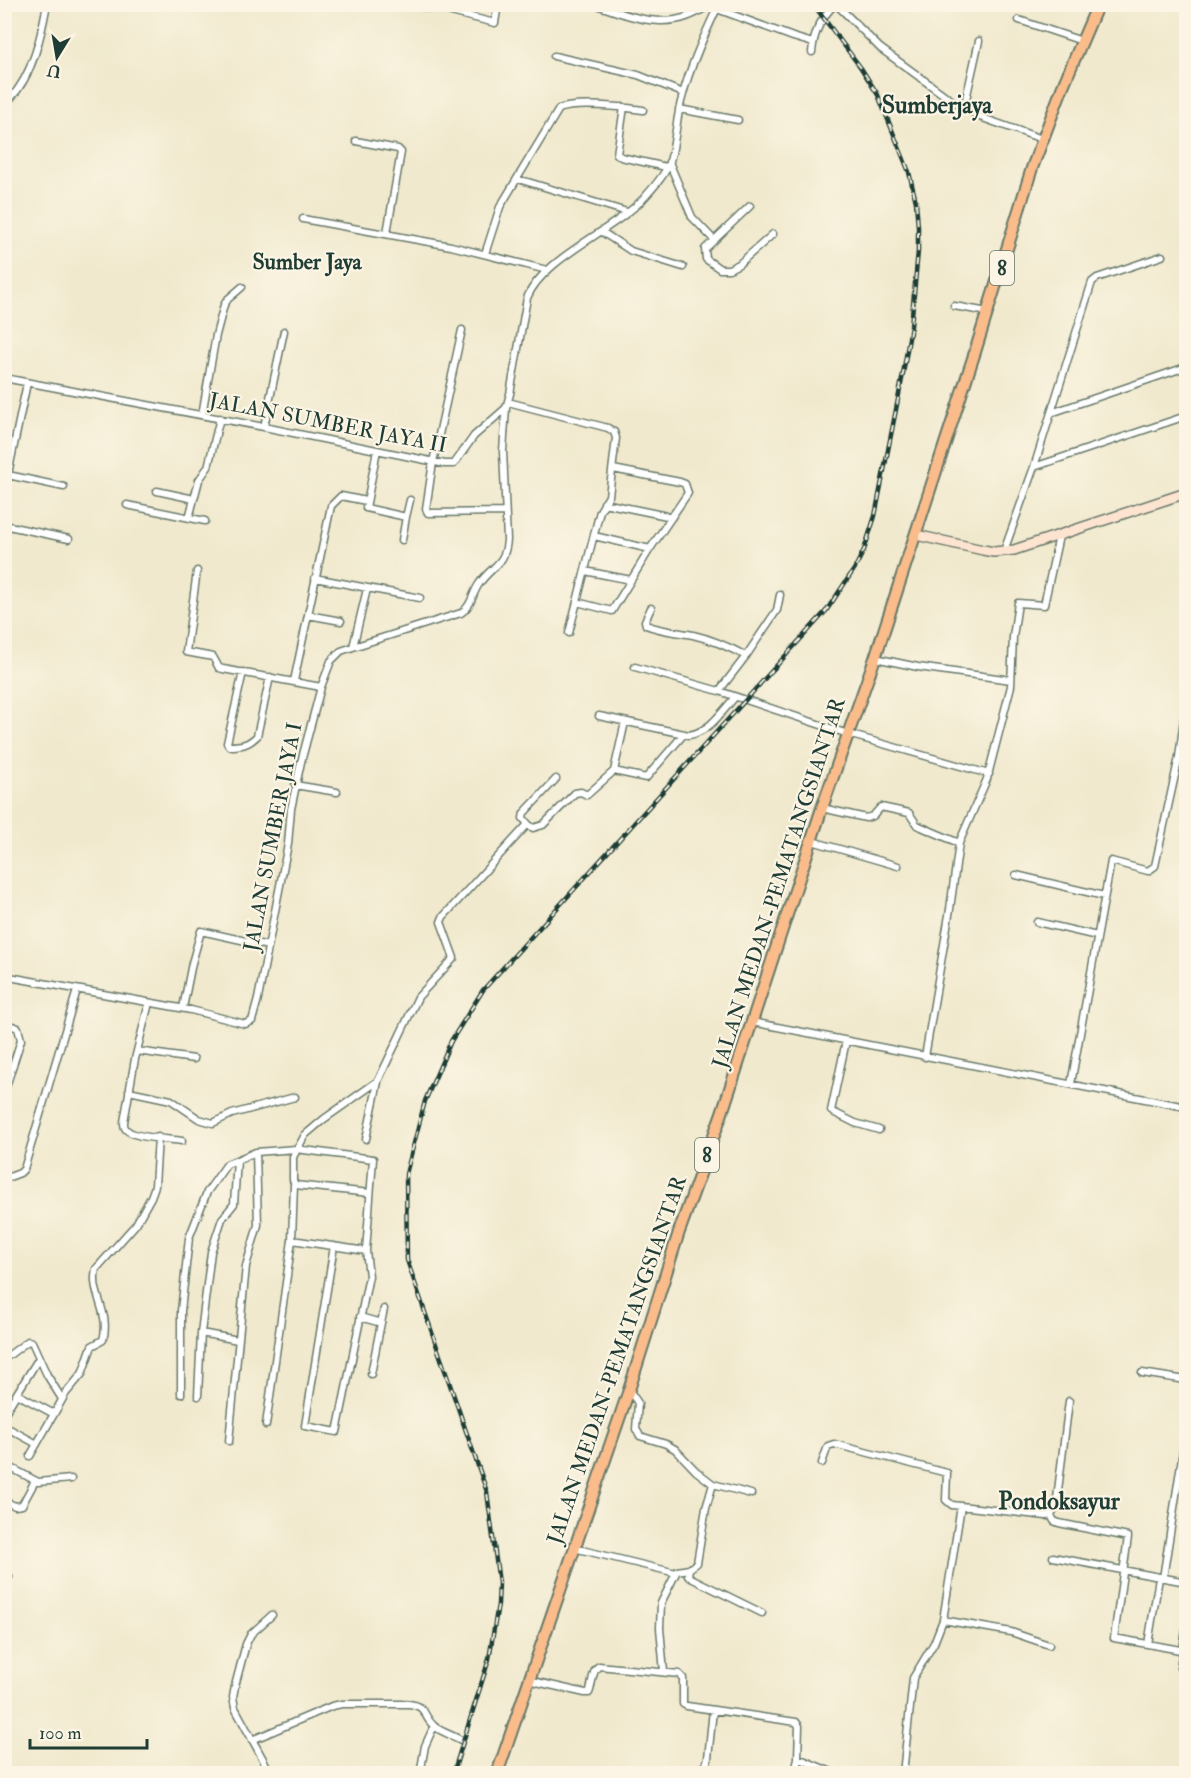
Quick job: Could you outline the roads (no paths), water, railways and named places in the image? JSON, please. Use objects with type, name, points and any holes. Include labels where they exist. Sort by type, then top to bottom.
[{"type":"highway","name":"JALAN MEDAN-PEMATANGSIANTAR","points":[[496,1773],[629,1390],[679,1232],[722,1113],[822,808],[875,658],[1042,138],[1098,4]]},
{"type":"main road","points":[[916,535],[983,550],[1014,550],[1184,493]]},
{"type":"street","points":[[10,99],[20,86],[36,48],[47,4]]},
{"type":"street","points":[[405,4],[443,10],[495,23],[498,4]]},
{"type":"street","points":[[594,4],[660,22],[689,18],[710,4]]},
{"type":"street","points":[[812,52],[821,20],[835,4],[880,48],[964,108],[980,117],[1042,138]]},
{"type":"street","points":[[569,633],[594,536],[604,503],[609,496],[616,438],[614,432],[608,428],[507,405],[527,298],[531,288],[547,270],[603,232],[642,200],[668,165],[683,93],[718,7],[813,43]]},
{"type":"street","points":[[1018,20],[1082,41]]},
{"type":"street","points":[[964,108],[979,41]]},
{"type":"street","points":[[554,56],[638,75],[683,93]]},
{"type":"street","points":[[624,107],[617,154],[621,158],[668,165]]},
{"type":"street","points":[[485,254],[500,207],[562,108],[624,107],[643,110]]},
{"type":"street","points":[[679,109],[738,120]]},
{"type":"street","points":[[356,141],[398,148],[401,152],[387,233]]},
{"type":"street","points":[[668,165],[692,217],[714,240]]},
{"type":"street","points":[[518,179],[627,212]]},
{"type":"street","points":[[750,206],[705,249],[706,259],[716,267],[729,269],[739,264],[773,234]]},
{"type":"street","points":[[303,219],[387,233],[547,270]]},
{"type":"street","points":[[603,232],[631,251],[683,267]]},
{"type":"street","points":[[1004,551],[1034,467],[1092,282],[1097,278],[1162,256]]},
{"type":"street","points":[[202,415],[222,311],[228,299],[242,287]]},
{"type":"street","points":[[954,306],[988,312]]},
{"type":"street","points":[[462,330],[433,462],[426,512],[440,514],[505,512]]},
{"type":"street","points":[[264,427],[284,332]]},
{"type":"street","points":[[1051,412],[1186,367]]},
{"type":"street","name":"JALAN SUMBER JAYA II","points":[[4,378],[220,418],[445,465],[454,464],[474,436],[507,405]]},
{"type":"street","points":[[4,493],[27,382]]},
{"type":"street","name":"JALAN SUMBER JAYA I","points":[[4,976],[183,1008],[249,1024],[252,1021],[288,844],[296,785],[321,687],[335,656],[353,647],[465,611],[479,584],[499,565],[506,550],[503,451],[507,405]]},
{"type":"street","points":[[1034,467],[1186,416]]},
{"type":"street","points":[[189,518],[199,480],[208,467],[220,418]]},
{"type":"street","points":[[377,450],[365,506],[368,509],[406,517]]},
{"type":"street","points":[[577,602],[612,611],[688,493],[685,484],[613,469]]},
{"type":"street","points":[[8,475],[64,487]]},
{"type":"street","points":[[157,491],[194,500]]},
{"type":"street","points":[[1184,493],[1186,512]]},
{"type":"street","points":[[294,681],[329,513],[334,502],[341,496],[366,501]]},
{"type":"street","points":[[402,540],[410,500]]},
{"type":"street","points":[[604,503],[672,517]]},
{"type":"street","points":[[127,505],[204,521]]},
{"type":"street","points":[[4,525],[69,539]]},
{"type":"street","points":[[594,536],[650,549]]},
{"type":"street","points":[[925,1058],[959,843],[989,774],[1011,680],[1013,637],[1018,603],[1044,605],[1059,536]]},
{"type":"street","points":[[197,571],[186,652],[213,657],[219,668],[321,687]]},
{"type":"street","points":[[585,571],[631,580]]},
{"type":"street","points":[[315,578],[420,598]]},
{"type":"street","points":[[353,647],[367,589]]},
{"type":"street","points":[[719,691],[777,610],[780,596]]},
{"type":"street","points":[[651,608],[645,621],[646,625],[712,641],[746,656]]},
{"type":"street","points":[[308,615],[342,621]]},
{"type":"street","points":[[875,658],[918,667],[1011,680]]},
{"type":"street","points":[[635,667],[719,691],[848,734],[989,774]]},
{"type":"street","points":[[243,672],[227,743],[229,746],[244,746],[257,736],[270,677]]},
{"type":"street","points":[[598,716],[684,734],[698,734],[707,728],[735,697]]},
{"type":"street","points":[[1071,1084],[1111,861],[1148,871],[1155,866],[1179,758],[1186,704]]},
{"type":"street","points":[[556,779],[524,813],[523,818],[528,825],[536,828],[543,825],[575,793],[581,792],[588,795],[614,771],[625,722]]},
{"type":"street","points":[[614,771],[648,778],[684,734]]},
{"type":"street","points":[[296,785],[337,792]]},
{"type":"street","points":[[822,808],[866,818],[873,816],[881,807],[906,811],[912,815],[917,825],[959,843]]},
{"type":"street","points":[[366,1138],[378,1081],[418,997],[454,958],[441,922],[442,918],[528,825]]},
{"type":"street","points":[[812,841],[898,867]]},
{"type":"street","points":[[1016,875],[1104,896]]},
{"type":"street","points":[[1037,922],[1097,936]]},
{"type":"street","points":[[183,1008],[201,931],[268,946]]},
{"type":"street","points":[[4,1179],[24,1169],[77,990]]},
{"type":"street","points":[[149,1003],[137,1051],[124,1127],[136,1134],[182,1141]]},
{"type":"street","points":[[752,1022],[925,1058],[1186,1107]]},
{"type":"street","points":[[4,1023],[18,1028],[21,1040],[4,1094]]},
{"type":"street","points":[[846,1041],[831,1111],[855,1123],[879,1130]]},
{"type":"street","points":[[137,1051],[194,1059]]},
{"type":"street","points":[[266,1425],[292,1240],[293,1157],[305,1135],[317,1124],[378,1081]]},
{"type":"street","points":[[129,1091],[171,1100],[199,1119],[213,1123],[232,1114],[295,1097]]},
{"type":"street","points":[[30,1456],[62,1399],[82,1374],[92,1346],[102,1340],[106,1329],[105,1317],[94,1275],[96,1269],[136,1224],[155,1186],[158,1137]]},
{"type":"street","points":[[181,1394],[181,1311],[189,1238],[207,1192],[227,1164],[256,1152],[296,1149],[373,1159],[366,1251],[369,1276],[337,1432],[305,1426],[334,1246]]},
{"type":"street","points":[[229,1441],[246,1266],[258,1225],[256,1152]]},
{"type":"street","points":[[198,1396],[201,1334],[211,1252],[222,1219],[234,1204],[237,1160]]},
{"type":"street","points":[[294,1184],[370,1193]]},
{"type":"street","points":[[292,1240],[366,1251]]},
{"type":"street","points":[[371,1374],[384,1309]]},
{"type":"street","points":[[360,1317],[381,1323]]},
{"type":"street","points":[[201,1334],[238,1340]]},
{"type":"street","points":[[4,1359],[30,1341],[51,1383],[62,1399]]},
{"type":"street","points":[[4,1414],[39,1358]]},
{"type":"street","points":[[1142,1374],[1186,1380]]},
{"type":"street","points":[[629,1390],[638,1403],[636,1429],[640,1436],[675,1449],[696,1471],[713,1484],[751,1494]]},
{"type":"street","points":[[17,1394],[54,1414]]},
{"type":"street","points":[[822,1462],[828,1446],[834,1444],[944,1472],[948,1475],[946,1500],[952,1505],[1051,1515],[1056,1507],[1068,1401]]},
{"type":"street","points":[[4,1426],[37,1444]]},
{"type":"street","points":[[1148,1644],[1182,1489],[1186,1432]]},
{"type":"street","points":[[4,1464],[41,1483],[71,1479]]},
{"type":"street","points":[[4,1501],[15,1506],[22,1505],[35,1481]]},
{"type":"street","points":[[664,1672],[660,1628],[661,1603],[670,1589],[676,1572],[680,1569],[689,1569],[697,1563],[706,1508],[713,1484]]},
{"type":"street","points":[[903,1773],[913,1678],[934,1643],[943,1620],[961,1506]]},
{"type":"street","points":[[1051,1515],[1054,1521],[1059,1523],[1128,1537],[1114,1636],[1117,1639],[1185,1651]]},
{"type":"street","points":[[574,1548],[676,1572]]},
{"type":"street","points":[[1053,1557],[1123,1572],[1186,1582]]},
{"type":"street","points":[[689,1569],[688,1575],[691,1578],[762,1613]]},
{"type":"street","points":[[271,1773],[235,1708],[233,1697],[249,1638],[272,1615]]},
{"type":"street","points":[[943,1620],[1011,1632],[1049,1644]]},
{"type":"street","points":[[1180,1668],[1185,1651],[1186,1630]]},
{"type":"street","points":[[528,1680],[589,1693],[594,1672],[599,1666],[664,1672],[682,1676],[683,1704],[687,1706],[796,1722],[799,1726],[795,1773]]},
{"type":"street","points":[[252,1740],[332,1706],[342,1704],[414,1705],[422,1708],[434,1726],[460,1740]]},
{"type":"street","points":[[703,1773],[708,1758],[713,1710]]},
{"type":"street","points":[[420,1773],[425,1746],[434,1726]]},
{"type":"street","points":[[798,1758],[836,1773]]},
{"type":"railway","points":[[453,1774],[489,1659],[499,1583],[487,1492],[407,1260],[406,1174],[425,1101],[451,1041],[483,990],[826,611],[855,568],[864,550],[875,516],[911,326],[918,251],[916,202],[909,172],[878,95],[861,68],[813,4]]},
{"type":"district","name":"Sumberjaya","points":[[937,105]]},
{"type":"district","name":"Sumber Jaya","points":[[307,262]]},
{"type":"district","name":"Pondoksayur","points":[[1059,1501]]}]
